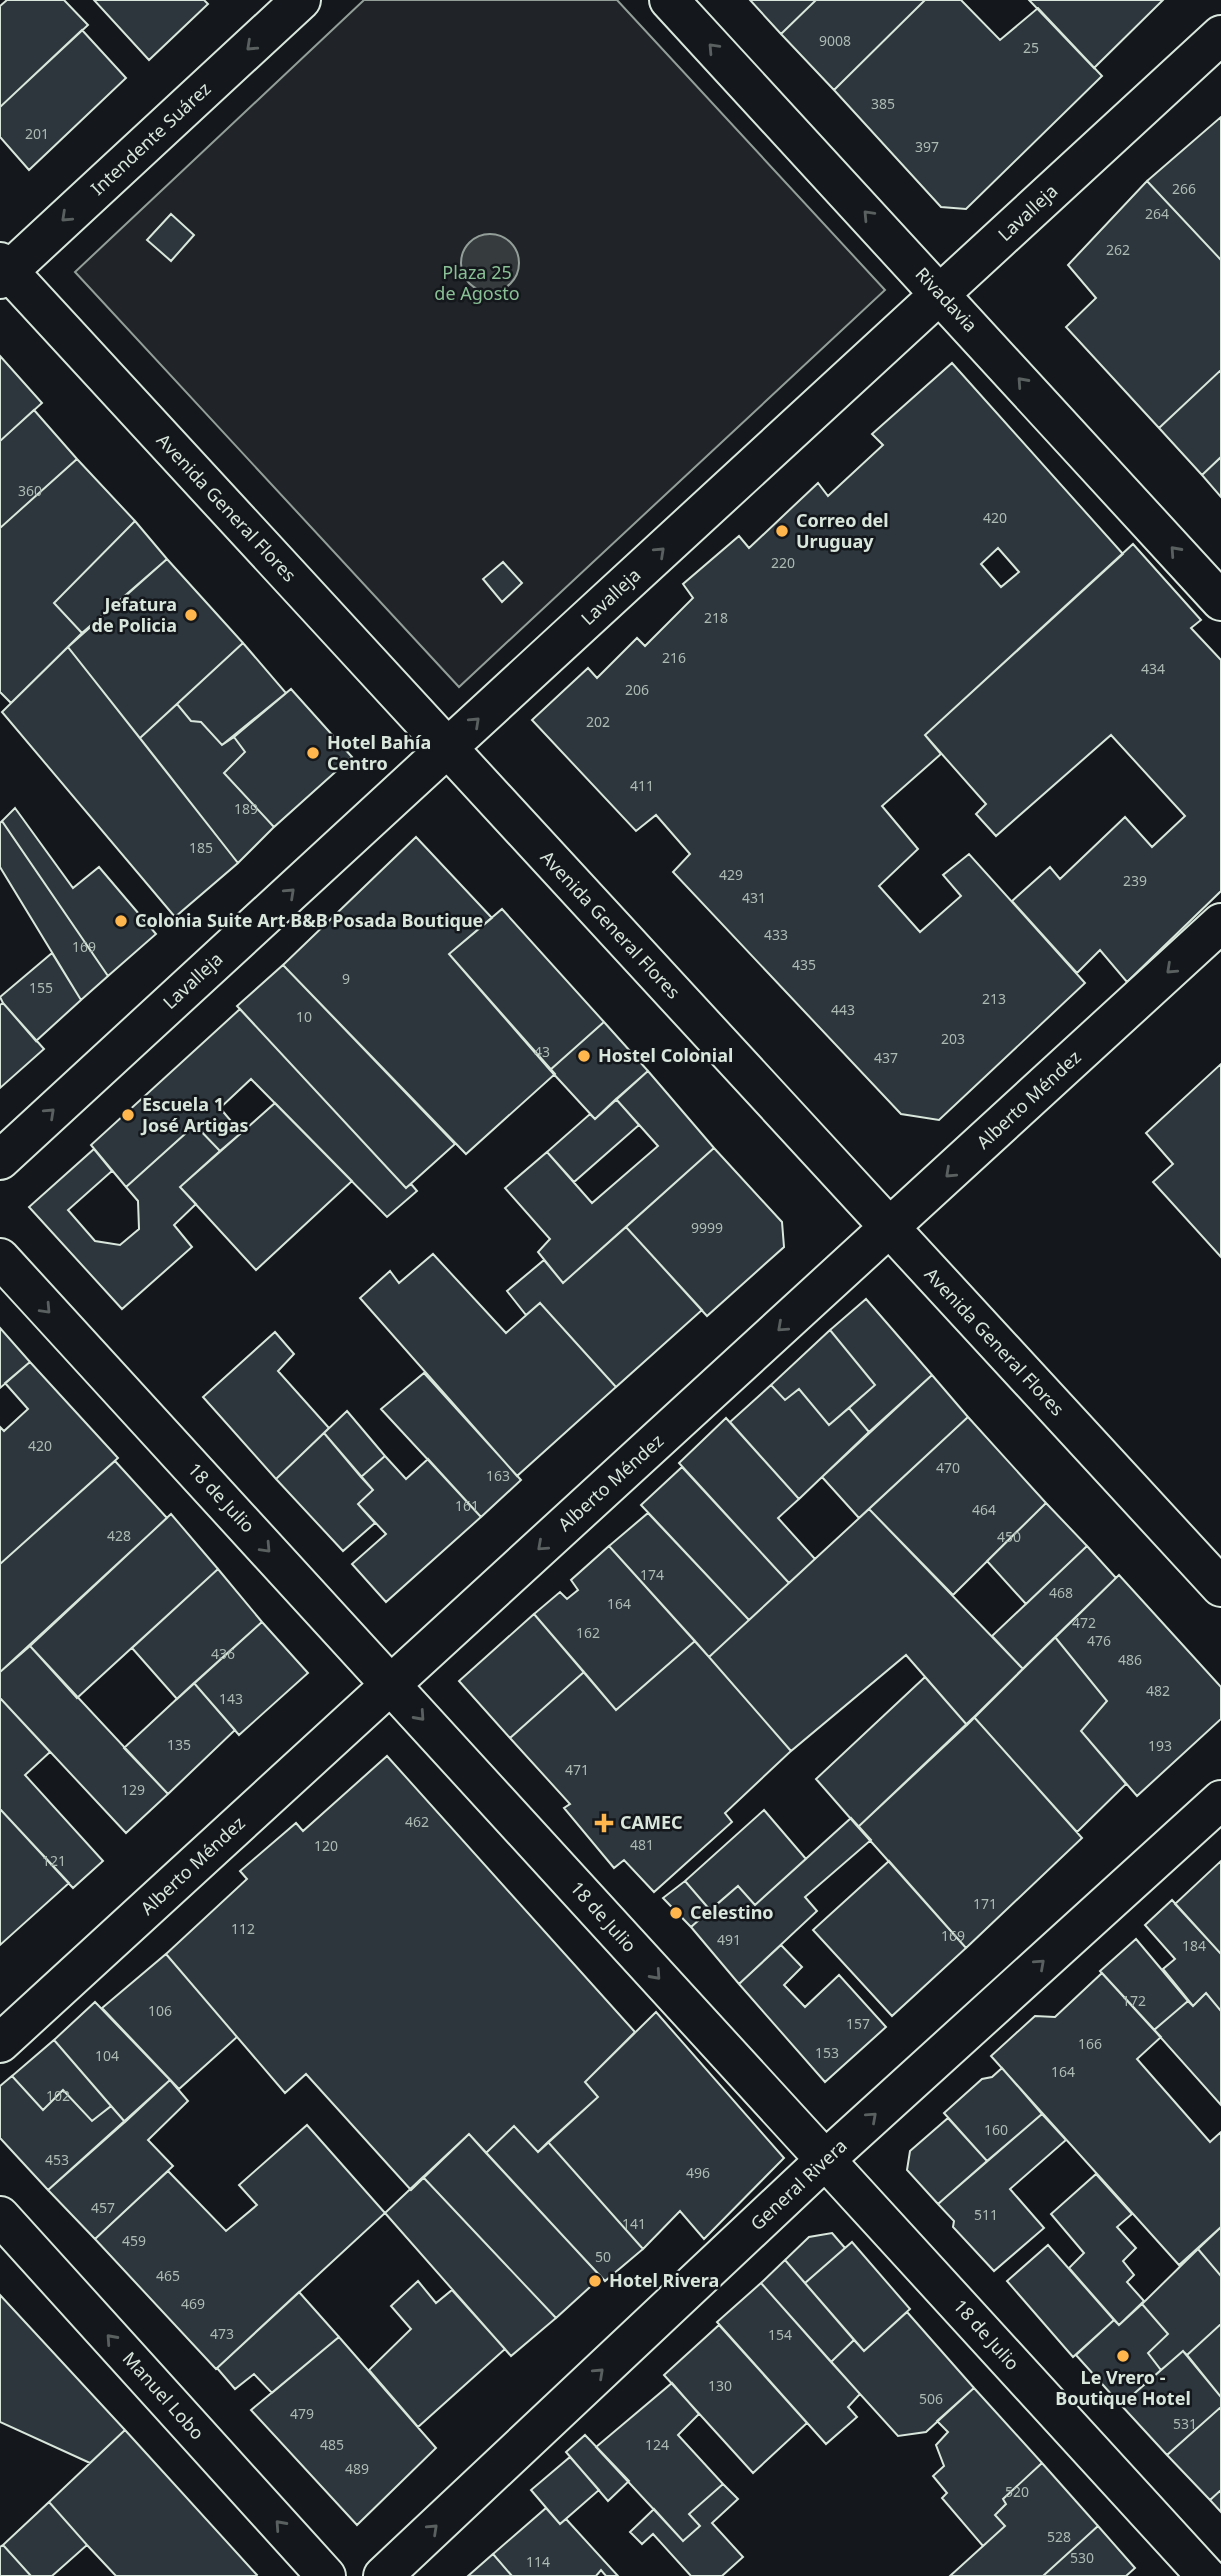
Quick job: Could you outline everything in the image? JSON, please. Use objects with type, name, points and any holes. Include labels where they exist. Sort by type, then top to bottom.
[{"type":"street","name":"Intendente Suárez","points":[[3,271],[301,0]]},
{"type":"street","name":"Rivadavia","points":[[669,0],[1221,601]]},
{"type":"street","name":"Lavalleja","points":[[0,1160],[1221,35]]},
{"type":"street","name":"Avenida General Flores","points":[[3,271],[1221,1587]]},
{"type":"street","name":"Alberto Méndez","points":[[0,2043],[1221,923]]},
{"type":"street","name":"18 de Julio","points":[[0,1258],[1206,2576]]},
{"type":"street","name":"General Rivera","points":[[383,2576],[825,2160],[1221,1800]]},
{"type":"street","name":"Manuel Lobo","points":[[0,2216],[326,2576]]},
{"type":"green space","name":"Plaza 25 de Agosto","points":[[364,0],[617,0],[885,290],[459,687],[75,272]]},
{"type":"shaded area","points":[[484,234],[496,234],[511,242],[519,257],[519,269],[511,284],[496,292],[484,292],[469,284],[461,269],[461,257],[469,242]]},
{"type":"building","points":[[7,0],[64,0],[88,25],[0,107],[0,6]]},
{"type":"building","points":[[94,0],[204,0],[208,4],[149,60]]},
{"type":"building","points":[[750,0],[816,0],[781,34]]},
{"type":"building","points":[[816,0],[925,0],[834,90],[781,34]]},
{"type":"building","points":[[925,0],[961,0],[1000,40],[1038,8],[1102,76],[966,209],[941,207],[834,90]]},
{"type":"building","points":[[1029,0],[1163,0],[1094,68]]},
{"type":"building","points":[[82,30],[126,78],[29,170],[0,137],[0,107]]},
{"type":"building","points":[[1221,117],[1221,260],[1147,181]]},
{"type":"building","points":[[1147,181],[1221,260],[1221,370],[1159,428],[1066,327],[1096,298],[1068,265]]},
{"type":"building","points":[[171,214],[194,235],[171,261],[147,240]]},
{"type":"building","points":[[0,356],[42,403],[0,441]]},
{"type":"building","points":[[952,363],[1123,554],[925,735],[941,754],[882,806],[918,849],[879,886],[920,932],[961,896],[943,875],[969,854],[1085,983],[939,1120],[901,1114],[673,872],[690,854],[656,815],[636,831],[532,720],[588,668],[597,678],[637,638],[645,646],[693,598],[683,584],[739,536],[749,548],[818,483],[828,496],[883,445],[872,434]],"holes":[[[998,548],[1019,572],[1001,587],[981,564]]]},
{"type":"building","points":[[1221,370],[1221,457],[1202,475],[1159,428]]},
{"type":"building","points":[[34,410],[77,459],[0,528],[0,441]]},
{"type":"building","points":[[1221,457],[1221,497],[1202,475]]},
{"type":"building","points":[[77,459],[135,521],[54,603],[82,633],[11,703],[0,692],[0,528]]},
{"type":"building","points":[[135,521],[167,559],[82,633],[54,603]]},
{"type":"building","points":[[1133,544],[1201,620],[1191,628],[1221,660],[1221,891],[1127,982],[1100,950],[1077,973],[1012,901],[1050,867],[1060,879],[1125,817],[1152,847],[1185,816],[1111,735],[996,836],[976,814],[986,804],[925,735]]},
{"type":"building","points":[[167,559],[243,643],[140,738],[68,647]]},
{"type":"building","points":[[503,562],[522,583],[502,602],[483,579]]},
{"type":"building","points":[[243,643],[286,693],[222,745],[201,722],[191,721],[177,704]]},
{"type":"building","points":[[68,647],[238,863],[175,917],[2,712]]},
{"type":"building","points":[[291,689],[352,757],[274,827],[224,773],[245,752],[234,737]]},
{"type":"building","points":[[177,704],[191,721],[201,722],[222,745],[234,737],[245,752],[224,773],[274,827],[238,863],[140,738]]},
{"type":"building","points":[[15,808],[73,888],[99,867],[156,934],[108,976],[2,821]]},
{"type":"building","points":[[2,821],[108,976],[81,1000],[0,867]]},
{"type":"building","points":[[416,837],[492,918],[449,954],[555,1074],[466,1154],[283,965]]},
{"type":"building","points":[[502,909],[604,1022],[550,1070],[449,954]]},
{"type":"building","points":[[52,953],[81,1000],[36,1041],[0,997]]},
{"type":"building","points":[[283,965],[455,1144],[406,1188],[237,1006]]},
{"type":"building","points":[[3,1003],[44,1049],[0,1088],[0,1005]]},
{"type":"building","points":[[240,1009],[406,1188],[411,1184],[417,1191],[387,1217],[251,1079],[220,1108],[241,1133],[220,1151],[195,1125],[126,1187],[91,1145]]},
{"type":"building","points":[[604,1022],[648,1071],[595,1119],[550,1070]]},
{"type":"building","points":[[1221,1064],[1221,1257],[1153,1182],[1173,1164],[1146,1133]]},
{"type":"building","points":[[648,1071],[714,1148],[563,1283],[538,1252],[550,1239],[505,1188],[547,1152],[592,1203],[658,1146],[616,1099]]},
{"type":"building","points":[[616,1099],[639,1125],[574,1182],[547,1152],[590,1114],[595,1119]]},
{"type":"building","points":[[275,1103],[352,1181],[256,1270],[180,1187]]},
{"type":"building","points":[[195,1125],[220,1151],[180,1187],[196,1204],[174,1225],[192,1247],[122,1309],[29,1207],[94,1149],[112,1171],[68,1210],[95,1241],[120,1245],[139,1229],[138,1201],[126,1187]]},
{"type":"building","points":[[714,1148],[782,1222],[784,1247],[707,1316],[626,1227]]},
{"type":"building","points":[[626,1227],[702,1310],[616,1387],[540,1303],[526,1315],[507,1291],[544,1260],[563,1283]]},
{"type":"building","points":[[433,1254],[506,1333],[540,1303],[616,1387],[517,1476],[360,1298],[390,1271],[399,1283]]},
{"type":"building","points":[[866,1299],[932,1375],[869,1432],[849,1408],[875,1385],[830,1330]]},
{"type":"building","points":[[0,1328],[30,1362],[0,1388]]},
{"type":"building","points":[[830,1330],[875,1385],[829,1425],[799,1389],[785,1400],[771,1385]]},
{"type":"building","points":[[275,1332],[294,1354],[278,1371],[329,1428],[276,1479],[203,1397]]},
{"type":"building","points":[[30,1362],[118,1458],[0,1564],[0,1427],[4,1431],[28,1409],[5,1383]]},
{"type":"building","points":[[424,1373],[521,1480],[481,1517],[381,1409]]},
{"type":"building","points":[[932,1375],[968,1417],[859,1518],[822,1477]]},
{"type":"building","points":[[771,1385],[785,1400],[799,1389],[829,1425],[849,1408],[869,1432],[799,1499],[730,1422]]},
{"type":"building","points":[[347,1411],[385,1456],[361,1477],[324,1433]]},
{"type":"building","points":[[968,1417],[1046,1503],[953,1595],[869,1509]]},
{"type":"building","points":[[726,1418],[799,1499],[778,1518],[815,1559],[789,1583],[679,1463]]},
{"type":"building","points":[[324,1433],[373,1490],[358,1504],[375,1523],[343,1551],[276,1479]]},
{"type":"building","points":[[385,1456],[406,1479],[428,1459],[481,1517],[386,1602],[352,1564],[386,1534],[358,1504],[373,1490],[361,1477]]},
{"type":"building","points":[[115,1461],[167,1518],[0,1672],[0,1564]]},
{"type":"building","points":[[682,1467],[789,1583],[749,1620],[641,1505]]},
{"type":"building","points":[[1046,1503],[1087,1546],[1026,1604],[987,1561]]},
{"type":"building","points":[[869,1509],[1023,1669],[967,1725],[906,1655],[791,1751],[709,1657]]},
{"type":"building","points":[[648,1513],[749,1620],[709,1657],[609,1546]]},
{"type":"building","points":[[171,1514],[218,1569],[77,1698],[30,1646]]},
{"type":"building","points":[[609,1546],[695,1641],[616,1710],[534,1614],[560,1592],[567,1599],[578,1590],[571,1580]]},
{"type":"building","points":[[1087,1546],[1116,1578],[1023,1669],[992,1636]]},
{"type":"building","points":[[218,1569],[262,1622],[177,1699],[132,1648]]},
{"type":"building","points":[[1119,1575],[1221,1687],[1221,1719],[1137,1796],[1081,1731],[1107,1701],[1055,1637]]},
{"type":"building","points":[[534,1614],[584,1672],[510,1738],[459,1681]]},
{"type":"building","points":[[262,1622],[308,1673],[239,1735],[194,1683]]},
{"type":"building","points":[[1055,1637],[1107,1701],[1081,1731],[1126,1784],[1077,1832],[974,1717]]},
{"type":"building","points":[[695,1641],[791,1751],[725,1813],[732,1822],[654,1892],[624,1860],[614,1868],[564,1808],[570,1804],[510,1738],[584,1672],[616,1710]]},
{"type":"building","points":[[30,1646],[168,1794],[126,1833],[0,1698],[0,1672]]},
{"type":"building","points":[[925,1677],[967,1725],[858,1827],[816,1779]]},
{"type":"building","points":[[194,1683],[235,1730],[168,1794],[124,1748]]},
{"type":"building","points":[[0,1698],[50,1752],[25,1775],[103,1861],[73,1888],[0,1809]]},
{"type":"building","points":[[974,1717],[1082,1838],[966,1948],[858,1827]]},
{"type":"building","points":[[387,1756],[635,2032],[585,2082],[598,2097],[538,2152],[514,2126],[486,2153],[469,2134],[411,2190],[306,2074],[285,2093],[166,1954],[247,1879],[240,1871],[296,1823],[303,1831]]},
{"type":"building","points":[[0,1809],[69,1883],[0,1945]]},
{"type":"building","points":[[764,1810],[806,1859],[755,1905],[738,1886],[710,1910],[685,1881]]},
{"type":"building","points":[[851,1818],[871,1840],[805,1897],[817,1911],[739,1984],[691,1927],[738,1886],[755,1905]]},
{"type":"building","points":[[889,1861],[966,1948],[892,2016],[813,1930]]},
{"type":"building","points":[[1221,1861],[1221,1954],[1175,1904]]},
{"type":"building","points":[[685,1881],[710,1910],[691,1927],[663,1898]]},
{"type":"building","points":[[1172,1900],[1221,1954],[1221,2011],[1206,1993],[1193,2006],[1163,1969],[1175,1959],[1145,1925]]},
{"type":"building","points":[[1136,1939],[1188,2001],[1154,2030],[1100,1971]]},
{"type":"building","points":[[781,1945],[802,1967],[784,1985],[805,2007],[839,1975],[886,2027],[825,2082],[739,1984]]},
{"type":"building","points":[[166,1954],[237,2037],[179,2089],[102,2008]]},
{"type":"building","points":[[1102,1973],[1161,2037],[1137,2059],[1210,2142],[1221,2132],[1221,2227],[1179,2265],[991,2056],[1035,2016],[1055,2017]]},
{"type":"building","points":[[1206,1993],[1221,2011],[1221,2105],[1154,2030],[1188,2001],[1193,2006]]},
{"type":"building","points":[[95,2002],[170,2080],[125,2122],[54,2040]]},
{"type":"building","points":[[656,2012],[784,2158],[704,2239],[680,2211],[643,2249],[548,2142],[598,2097],[585,2082]]},
{"type":"building","points":[[54,2040],[111,2106],[92,2121],[63,2090],[43,2110],[12,2076]]},
{"type":"building","points":[[1002,2068],[1042,2114],[987,2161],[944,2113],[982,2079],[992,2077]]},
{"type":"building","points":[[12,2076],[43,2110],[63,2090],[92,2121],[111,2106],[125,2122],[48,2190],[0,2138],[0,2086]]},
{"type":"building","points":[[170,2080],[188,2101],[148,2140],[173,2166],[95,2239],[48,2190]]},
{"type":"building","points":[[1042,2114],[1066,2140],[1010,2189],[1044,2228],[994,2271],[953,2227],[954,2221],[938,2204]]},
{"type":"building","points":[[948,2118],[987,2161],[938,2204],[907,2170],[910,2151]]},
{"type":"building","points":[[307,2125],[385,2213],[216,2369],[95,2239],[168,2171],[226,2231],[257,2205],[239,2185]]},
{"type":"building","points":[[514,2126],[538,2152],[548,2142],[643,2249],[605,2281],[486,2153]]},
{"type":"building","points":[[469,2134],[601,2277],[556,2318],[423,2177]]},
{"type":"building","points":[[1096,2174],[1132,2214],[1117,2227],[1136,2248],[1123,2261],[1134,2275],[1127,2282],[1144,2301],[1119,2325],[1069,2268],[1084,2253],[1051,2214]]},
{"type":"building","points":[[423,2177],[556,2318],[511,2356],[385,2213]]},
{"type":"building","points":[[1221,2227],[1221,2276],[1198,2249]]},
{"type":"building","points":[[832,2233],[845,2248],[805,2283],[785,2260],[809,2237]]},
{"type":"building","points":[[852,2242],[910,2309],[864,2351],[805,2283]]},
{"type":"building","points":[[1048,2245],[1114,2320],[1073,2357],[1007,2281]]},
{"type":"building","points":[[1198,2249],[1221,2276],[1221,2324],[1187,2355],[1183,2351],[1161,2370],[1148,2353],[1168,2334],[1142,2304]]},
{"type":"building","points":[[785,2260],[854,2340],[831,2362],[761,2283]]},
{"type":"building","points":[[418,2281],[436,2303],[452,2290],[505,2349],[418,2427],[369,2370],[411,2329],[391,2306]]},
{"type":"building","points":[[761,2283],[860,2394],[848,2407],[857,2417],[826,2444],[717,2322]]},
{"type":"building","points":[[299,2292],[339,2337],[272,2393],[254,2374],[235,2389],[217,2368]]},
{"type":"building","points":[[0,2295],[125,2430],[90,2463],[0,2422]]},
{"type":"building","points":[[1142,2304],[1168,2334],[1148,2353],[1161,2370],[1121,2405],[1076,2355],[1114,2320],[1119,2325]]},
{"type":"building","points":[[907,2312],[974,2388],[926,2432],[898,2436],[831,2362],[854,2340],[864,2351]]},
{"type":"building","points":[[1221,2324],[1221,2397],[1187,2355]]},
{"type":"building","points":[[719,2325],[807,2423],[753,2473],[664,2375]]},
{"type":"building","points":[[339,2337],[436,2448],[357,2525],[251,2410]]},
{"type":"building","points":[[1183,2351],[1221,2397],[1221,2407],[1167,2455],[1121,2405]]},
{"type":"building","points":[[672,2383],[699,2414],[678,2435],[723,2484],[689,2514],[700,2526],[683,2541],[596,2447]]},
{"type":"building","points":[[974,2388],[1042,2463],[1003,2499],[1006,2504],[995,2515],[1005,2526],[983,2546],[942,2498],[947,2493],[933,2476],[944,2466],[936,2445],[948,2432],[937,2421]]},
{"type":"building","points":[[1221,2407],[1221,2490],[1210,2500],[1167,2455]]},
{"type":"building","points":[[125,2430],[256,2576],[116,2576],[87,2545],[49,2502]]},
{"type":"building","points":[[585,2435],[629,2481],[608,2501],[566,2452]]},
{"type":"building","points":[[570,2457],[599,2490],[560,2524],[531,2490]]},
{"type":"building","points":[[1042,2463],[1098,2526],[1043,2576],[950,2576],[1005,2526],[995,2515],[1006,2504],[1003,2499]]},
{"type":"building","points":[[723,2484],[738,2499],[712,2523],[743,2557],[722,2576],[691,2576],[653,2534],[642,2544],[630,2532],[654,2509],[683,2541],[700,2526],[689,2514]]},
{"type":"building","points":[[1221,2490],[1221,2512],[1210,2500]]},
{"type":"building","points":[[49,2502],[87,2545],[52,2576],[31,2576],[3,2545]]},
{"type":"building","points":[[546,2508],[560,2524],[566,2519],[618,2576],[606,2576],[601,2570],[596,2576],[512,2576],[493,2554]]},
{"type":"building","points":[[1098,2526],[1135,2568],[1126,2576],[1043,2576]]},
{"type":"building","points":[[3,2545],[31,2576],[0,2576],[0,2547]]},
{"type":"building","points":[[493,2554],[512,2576],[468,2576]]},
{"type":"place","name":"Correo del Uruguay","points":[[782,531]]},
{"type":"place","name":"Jefatura de Policia","points":[[191,615]]},
{"type":"place","name":"Hotel Bahía Centro","points":[[313,753]]},
{"type":"place","name":"Colonia Suite Art B&B Posada Boutique","points":[[121,921]]},
{"type":"place","name":"Hostel Colonial","points":[[584,1056]]},
{"type":"place","name":"Escuela 1 José Artigas","points":[[128,1115]]},
{"type":"place","name":"CAMEC","points":[[604,1823]]},
{"type":"place","name":"Celestino","points":[[676,1913]]},
{"type":"place","name":"Hotel Rivera","points":[[595,2281]]},
{"type":"place","name":"Le Vrero - Boutique Hotel","points":[[1123,2356]]}]
